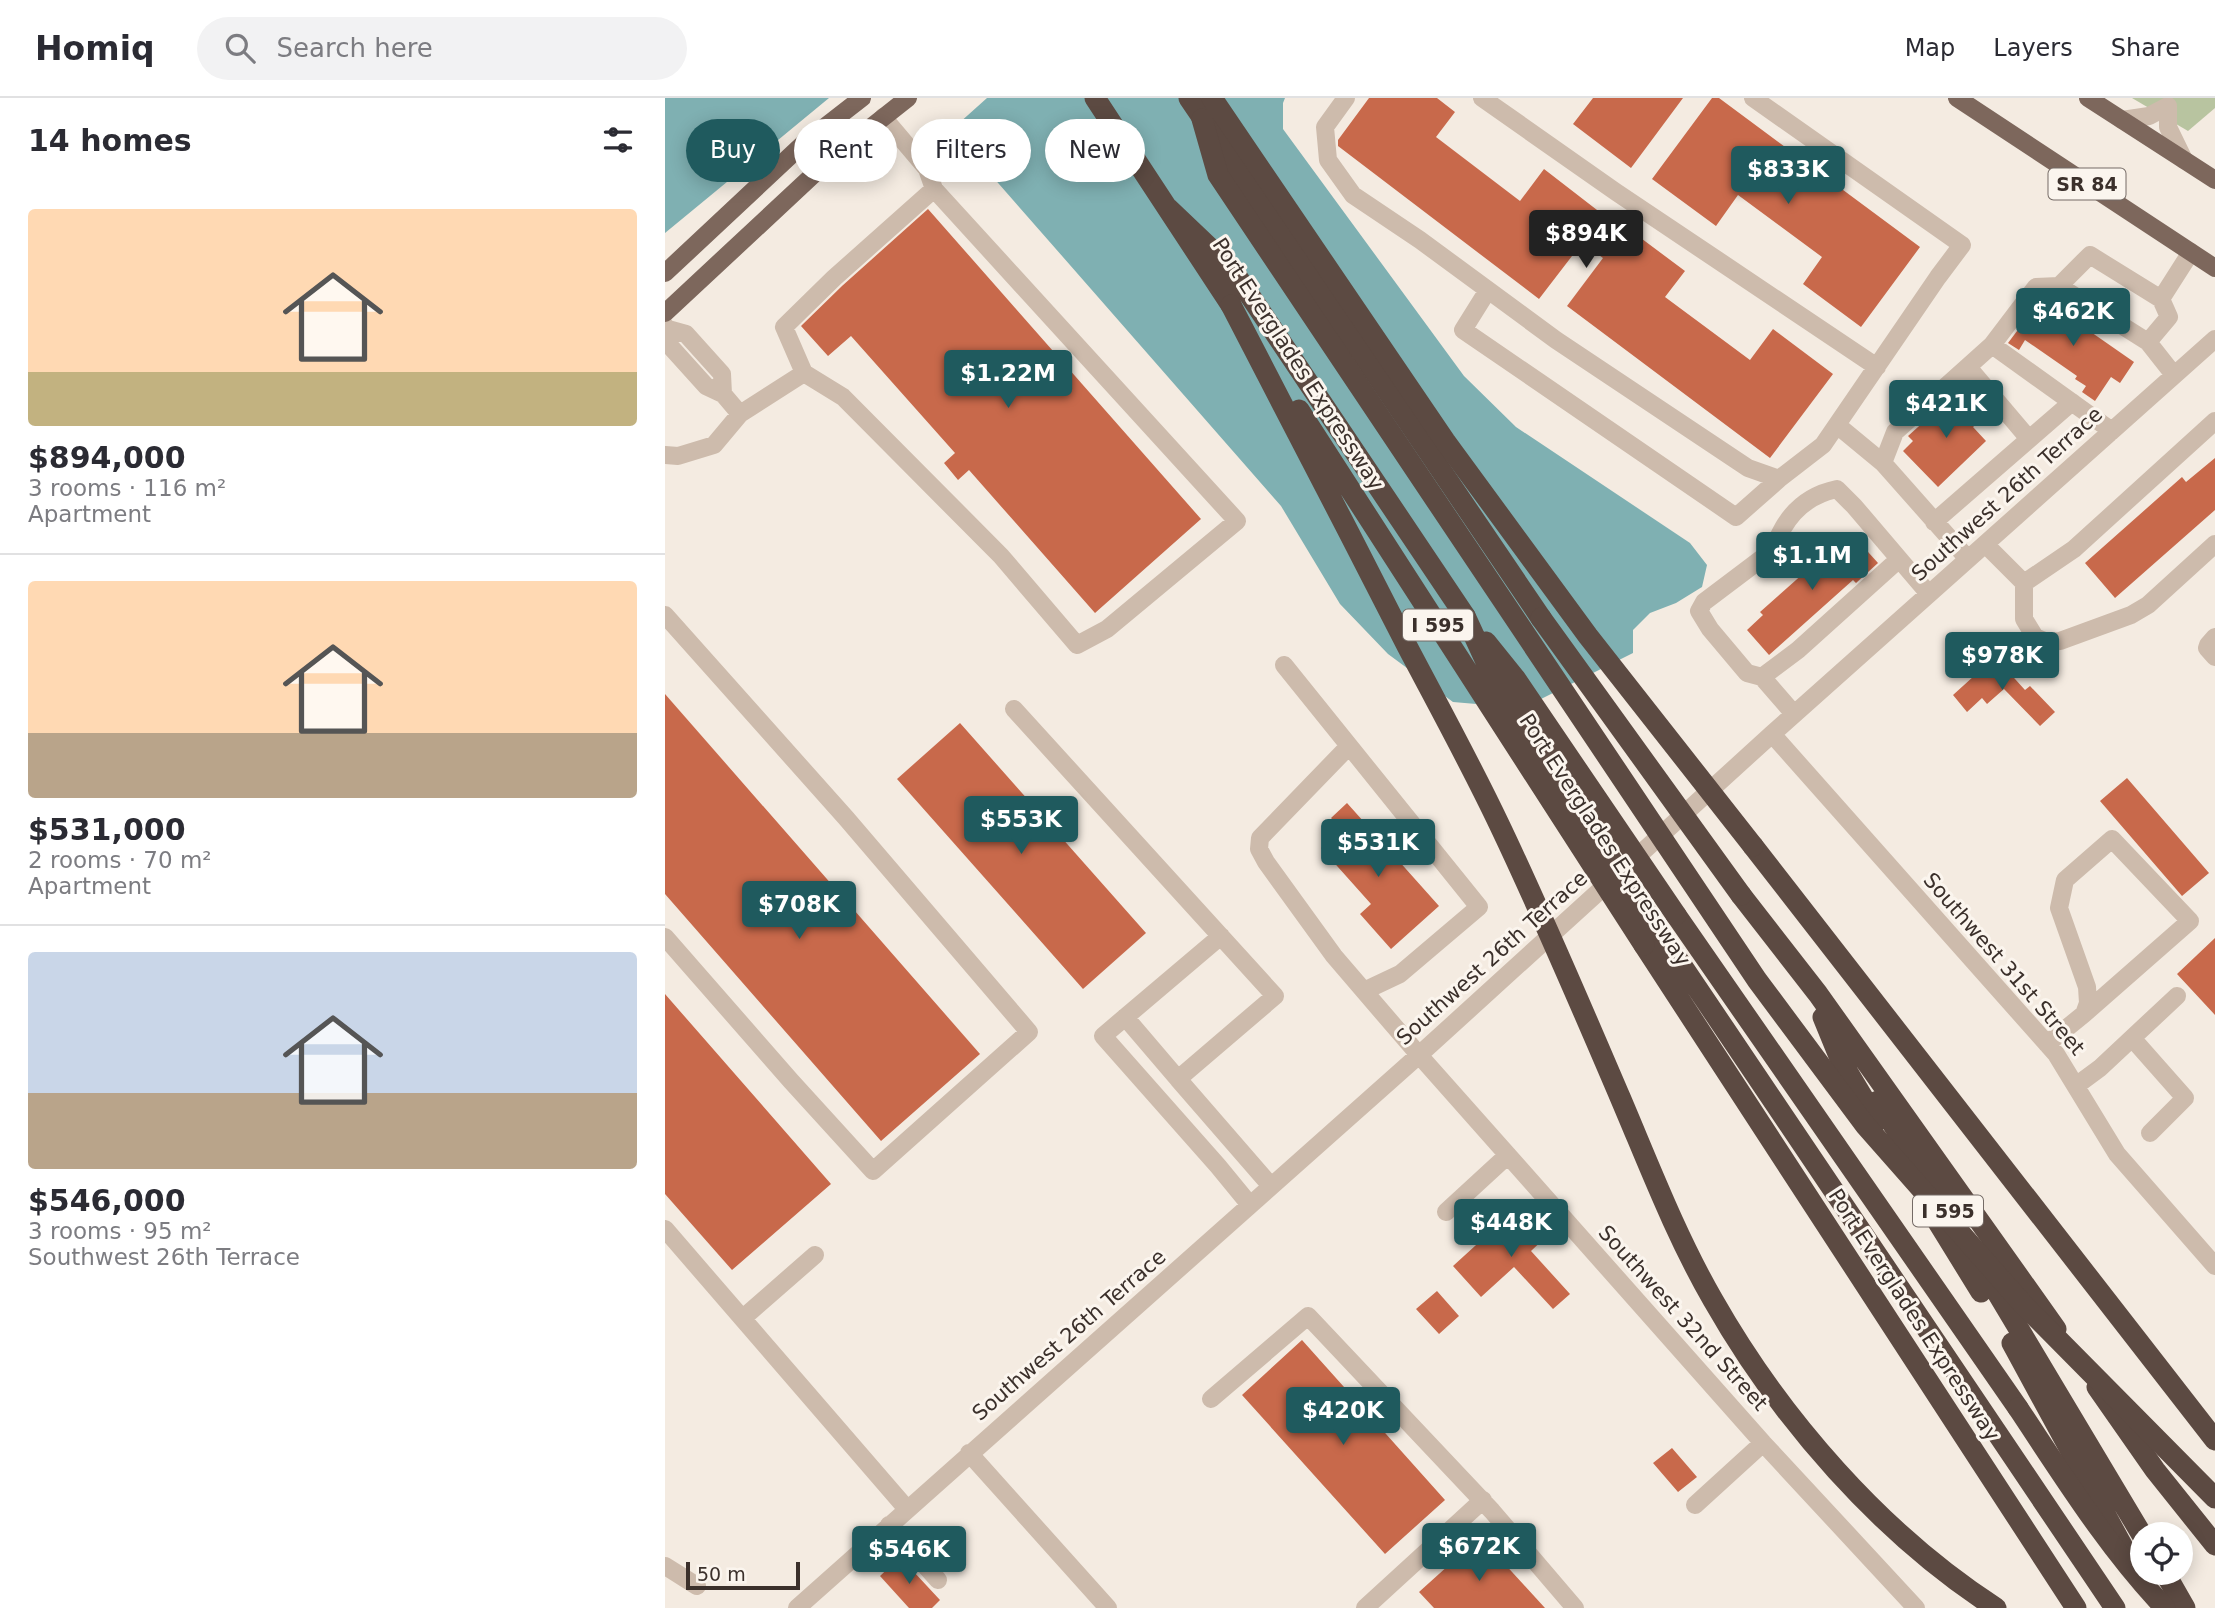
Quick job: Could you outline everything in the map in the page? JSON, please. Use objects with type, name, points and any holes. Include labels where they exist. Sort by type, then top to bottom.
[{"type":"highway","name":"Port Everglades Expressway","points":[[1095,98],[1651,938],[2075,1606]]},
{"type":"highway","name":"I 595","points":[[1189,98],[1541,618],[1741,895],[1823,1017],[1953,1218],[2134,1522]]},
{"type":"highway","points":[[1212,98],[1445,441],[1588,636],[2215,1440]]},
{"type":"highway","points":[[1202,119],[1218,175],[1757,980],[1865,1125],[2021,1302],[2215,1498]]},
{"type":"highway","points":[[1168,208],[1232,269],[1465,616],[1515,678],[2102,1532],[2165,1608]]},
{"type":"highway","points":[[1231,305],[1484,791],[1536,902],[1665,1203],[1712,1299],[1763,1380],[1819,1452],[1871,1506],[1915,1546],[1974,1594],[1996,1608]]},
{"type":"highway","points":[[1465,616],[1499,690],[1651,938],[2115,1608]]},
{"type":"highway","points":[[1741,895],[1818,994],[2155,1470],[2215,1545]]},
{"type":"highway","points":[[1823,1017],[1841,1061],[2016,1350],[2158,1608]]},
{"type":"highway","points":[[2172,1585],[2185,1608]]},
{"type":"main road","points":[[665,273],[784,162],[862,98]]},
{"type":"main road","points":[[666,323],[807,180],[908,98]]},
{"type":"main road","name":"SR 84","points":[[1957,98],[2215,268]]},
{"type":"main road","points":[[2088,98],[2215,180]]},
{"type":"street","points":[[1346,98],[1325,127],[1328,160],[1353,195],[1420,240],[1556,340],[1748,468],[1779,479]]},
{"type":"street","points":[[1482,98],[1616,192],[1877,367]]},
{"type":"street","points":[[1488,290],[1464,330],[1736,517],[1823,445],[1962,245],[1753,98]]},
{"type":"street","points":[[2122,120],[2149,116],[2171,102]]},
{"type":"street","points":[[2171,102],[2168,127],[2184,160]]},
{"type":"street","points":[[883,117],[927,169],[934,189],[1237,521],[1107,629],[1077,645],[1002,556],[843,397],[804,373],[784,327],[834,278],[934,189]]},
{"type":"street","points":[[2161,299],[2191,252]]},
{"type":"street","points":[[2059,286],[2090,255],[2161,299],[2169,317],[2148,342]]},
{"type":"street","points":[[1883,463],[1895,432],[1992,345],[2036,287],[2059,286],[2148,342],[2174,375]]},
{"type":"street","points":[[666,323],[669,345],[706,386],[723,394],[740,414]]},
{"type":"street","name":"Southwest 26th Terrace","points":[[797,1608],[1419,1055],[1794,714],[2215,339]]},
{"type":"street","points":[[1992,345],[2112,431]]},
{"type":"street","points":[[1968,367],[2029,439]]},
{"type":"street","points":[[665,455],[678,456],[714,445],[740,414],[804,373]]},
{"type":"street","points":[[1934,522],[2072,402]]},
{"type":"street","points":[[2024,583],[2074,549],[2215,421]]},
{"type":"street","points":[[1837,425],[1883,463],[1968,559]]},
{"type":"street","points":[[1794,714],[1762,677],[1747,673],[1702,618],[1700,607],[1769,553],[1777,543],[1783,527],[1806,501],[1837,489],[1929,594]]},
{"type":"street","points":[[1985,544],[2024,583],[2024,619],[2035,637],[2047,642],[2060,640],[2140,610],[2215,544]]},
{"type":"street","points":[[1762,677],[1798,650],[1898,560]]},
{"type":"street","points":[[665,615],[846,818],[1029,1031],[873,1171],[665,937]]},
{"type":"street","points":[[2215,637],[2207,648],[2215,657]]},
{"type":"street","points":[[1284,665],[1479,907],[1400,974],[1364,991]]},
{"type":"street","points":[[1014,709],[1275,996],[1178,1079]]},
{"type":"street","name":"Southwest 31st Street","points":[[1772,734],[2047,1044],[2077,1085],[2104,1136],[2117,1154],[2215,1266]]},
{"type":"street","name":"Southwest 32nd Street","points":[[1349,746],[1260,838],[1259,849],[1265,863],[1334,956],[1419,1055],[1763,1443],[1916,1608]]},
{"type":"street","points":[[2047,1044],[2084,1014],[2190,921],[2112,839],[2065,880],[2059,908],[2087,987],[2088,1003],[2084,1014]]},
{"type":"street","points":[[1221,936],[1103,1036],[1250,1205]]},
{"type":"street","points":[[2077,1085],[2177,996]]},
{"type":"street","points":[[1125,1017],[1271,1186]]},
{"type":"street","points":[[2132,1038],[2185,1098],[2150,1133]]},
{"type":"street","points":[[1446,1212],[1508,1155]]},
{"type":"street","points":[[665,1228],[907,1509]]},
{"type":"street","points":[[743,1318],[815,1255]]},
{"type":"street","points":[[1211,1399],[1308,1316],[1483,1500],[1575,1608]]},
{"type":"street","points":[[1695,1505],[1763,1443]]},
{"type":"street","points":[[969,1453],[1108,1608]]},
{"type":"street","points":[[1365,1608],[1483,1500]]},
{"type":"street","points":[[889,1525],[938,1580]]},
{"type":"street","points":[[665,1566],[697,1586]]},
{"type":"green space","points":[[2132,98],[2215,98],[2215,108],[2188,131]]},
{"type":"water","points":[[665,98],[829,98],[803,119],[794,119],[794,127],[780,138],[780,119],[686,119],[686,182],[727,182],[665,233]]},
{"type":"water","points":[[987,98],[1285,98],[1283,129],[1464,376],[1516,427],[1690,543],[1707,565],[1702,587],[1676,603],[1650,613],[1633,630],[1633,653],[1523,708],[1453,702],[1388,654],[1340,604],[1281,506],[997,182],[1031,182],[1031,119],[964,119]]},
{"type":"building","points":[[1369,98],[1437,98],[1455,112],[1436,137],[1520,201],[1544,169],[1619,227],[1622,224],[1685,271],[1665,297],[1750,360],[1773,329],[1833,374],[1770,458],[1567,306],[1603,258],[1582,243],[1539,299],[1338,146],[1338,140]]},
{"type":"building","points":[[1593,98],[1683,98],[1631,168],[1573,124]]},
{"type":"building","points":[[1712,98],[1719,98],[1920,247],[1861,327],[1803,284],[1822,257],[1738,195],[1716,226],[1652,179]]},
{"type":"building","points":[[928,209],[1201,519],[1095,613],[969,470],[958,480],[944,463],[955,453],[851,336],[828,356],[801,326]]},
{"type":"building","points":[[2042,298],[2134,362],[2120,383],[2111,377],[2095,401],[2082,392],[2086,386],[2075,379],[2077,376],[2025,340],[2019,350],[2008,343]]},
{"type":"building","points":[[1965,395],[1985,416],[1973,427],[1986,441],[1938,487],[1903,451],[1913,441],[1908,436],[1947,401],[1952,407]]},
{"type":"building","points":[[2215,458],[2215,510],[2115,598],[2085,563],[2182,477],[2186,482]]},
{"type":"building","points":[[1850,532],[1878,563],[1856,583],[1853,580],[1769,655],[1747,630],[1763,615],[1760,612]]},
{"type":"building","points":[[1995,657],[2025,690],[2030,686],[2055,712],[2040,726],[2004,689],[1987,704],[1982,698],[1967,712],[1953,695]]},
{"type":"building","points":[[665,694],[980,1054],[881,1141],[665,894]]},
{"type":"building","points":[[960,723],[1146,933],[1083,989],[897,779]]},
{"type":"building","points":[[2127,778],[2209,873],[2182,896],[2100,801]]},
{"type":"building","points":[[1347,803],[1439,906],[1391,949],[1360,914],[1371,904],[1321,848],[1342,830],[1331,818]]},
{"type":"building","points":[[2215,938],[2215,1015],[2177,974]]},
{"type":"building","points":[[665,994],[831,1184],[732,1270],[665,1194]]},
{"type":"building","points":[[1520,1205],[1548,1235],[1531,1251],[1570,1294],[1553,1309],[1514,1267],[1481,1297],[1453,1266]]},
{"type":"building","points":[[1437,1291],[1459,1316],[1439,1334],[1416,1309]]},
{"type":"building","points":[[1302,1340],[1445,1500],[1385,1554],[1242,1395]]},
{"type":"building","points":[[1672,1448],[1697,1477],[1678,1492],[1653,1463]]},
{"type":"building","points":[[1480,1537],[1545,1608],[1434,1608],[1419,1592]]},
{"type":"building","points":[[900,1557],[940,1600],[932,1608],[909,1608],[880,1576]]}]
